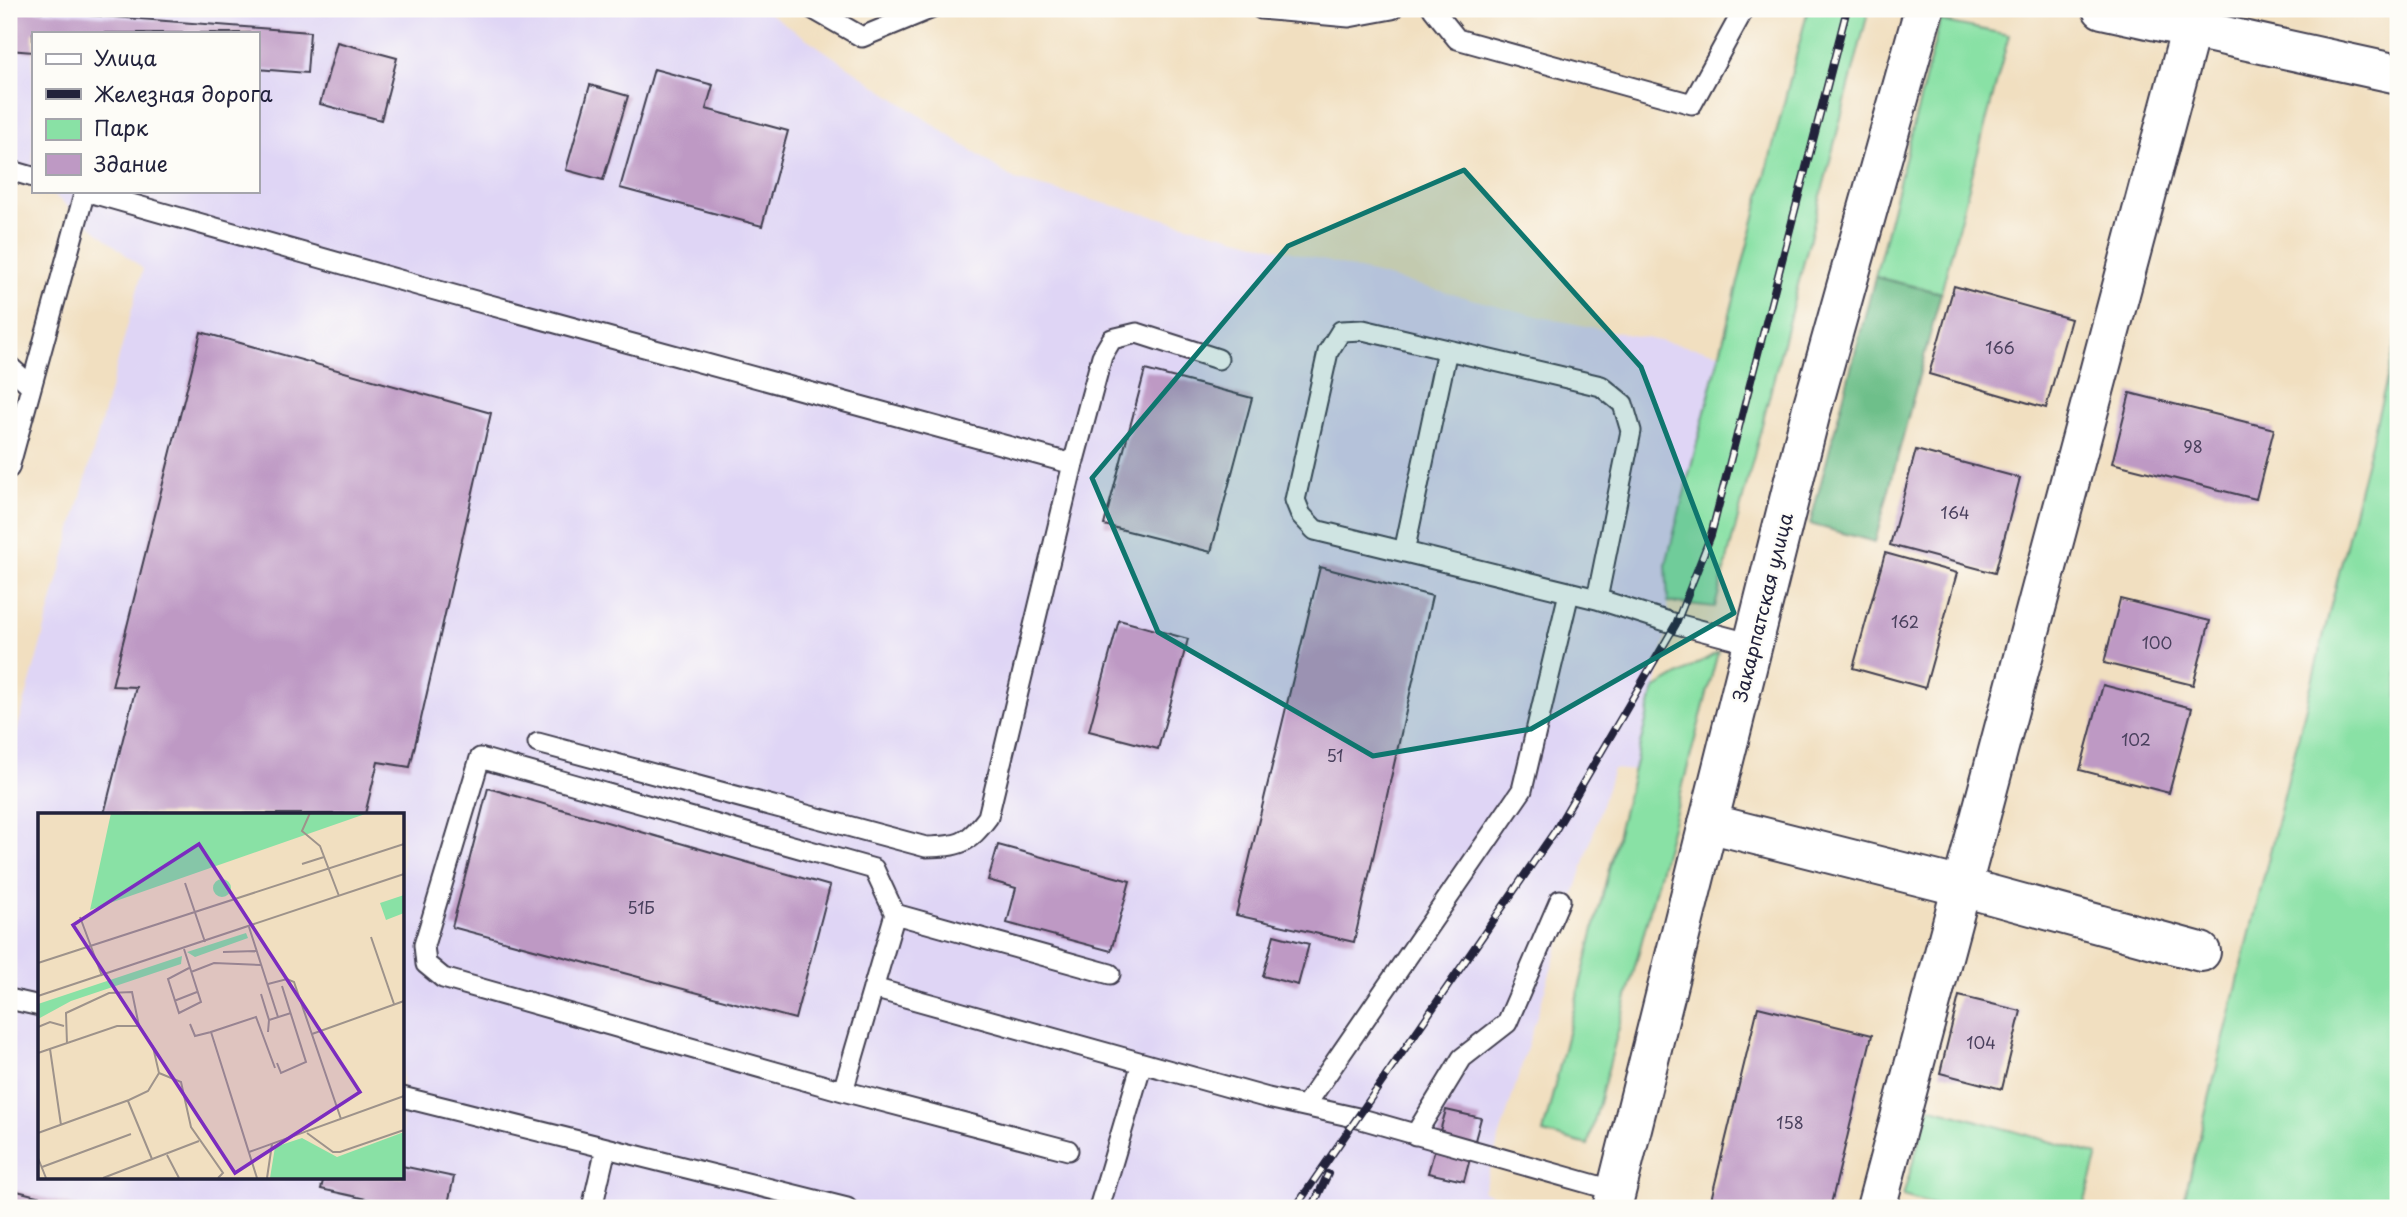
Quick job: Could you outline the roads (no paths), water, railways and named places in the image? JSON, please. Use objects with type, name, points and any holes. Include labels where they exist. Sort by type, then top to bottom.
[{"type":"street","name":"Закарпатская улица","points":[[1614,1200],[1811,412],[1924,9]]},
{"type":"street","points":[[2102,9],[2193,19],[2398,74]]},
{"type":"street","points":[[1876,1208],[2193,19]]},
{"type":"street","points":[[1708,823],[1962,887],[2201,952]]},
{"type":"lane","points":[[813,9],[862,37],[930,9]]},
{"type":"lane","points":[[1261,9],[1349,17],[1392,9]]},
{"type":"lane","points":[[1433,9],[1457,39],[1692,104],[1744,9]]},
{"type":"lane","points":[[9,170],[32,177]]},
{"type":"lane","points":[[9,468],[85,192]]},
{"type":"lane","points":[[89,192],[424,287],[1073,464]]},
{"type":"lane","points":[[1597,599],[1631,431],[1623,404],[1601,386],[1363,330],[1341,331],[1328,352],[1295,500],[1301,515],[1315,530],[1597,599],[1669,622],[1753,644]]},
{"type":"lane","points":[[538,743],[926,847],[952,846],[973,837],[988,817],[1073,464],[1102,356],[1112,339],[1137,333],[1218,359]]},
{"type":"lane","points":[[1404,552],[1447,350]]},
{"type":"lane","points":[[9,366],[31,386]]},
{"type":"lane","points":[[1305,1106],[1522,790],[1569,593]]},
{"type":"lane","points":[[843,1091],[895,914],[874,869],[480,758],[424,944],[426,964],[443,978],[843,1091],[1068,1150]]},
{"type":"lane","points":[[1415,1135],[1462,1058],[1507,1023],[1560,900]]},
{"type":"lane","points":[[895,914],[1110,974]]},
{"type":"lane","points":[[873,988],[1142,1063],[1358,1118],[1614,1200]]},
{"type":"lane","points":[[9,999],[38,1006]]},
{"type":"lane","points":[[1099,1208],[1142,1063]]},
{"type":"lane","points":[[404,1098],[847,1208]]},
{"type":"lane","points":[[592,1208],[606,1149]]},
{"type":"railway","points":[[1295,1208],[1555,831],[1676,624],[1711,535],[1847,9]]},
{"type":"railway","points":[[1312,1208],[1328,1174]]}]
